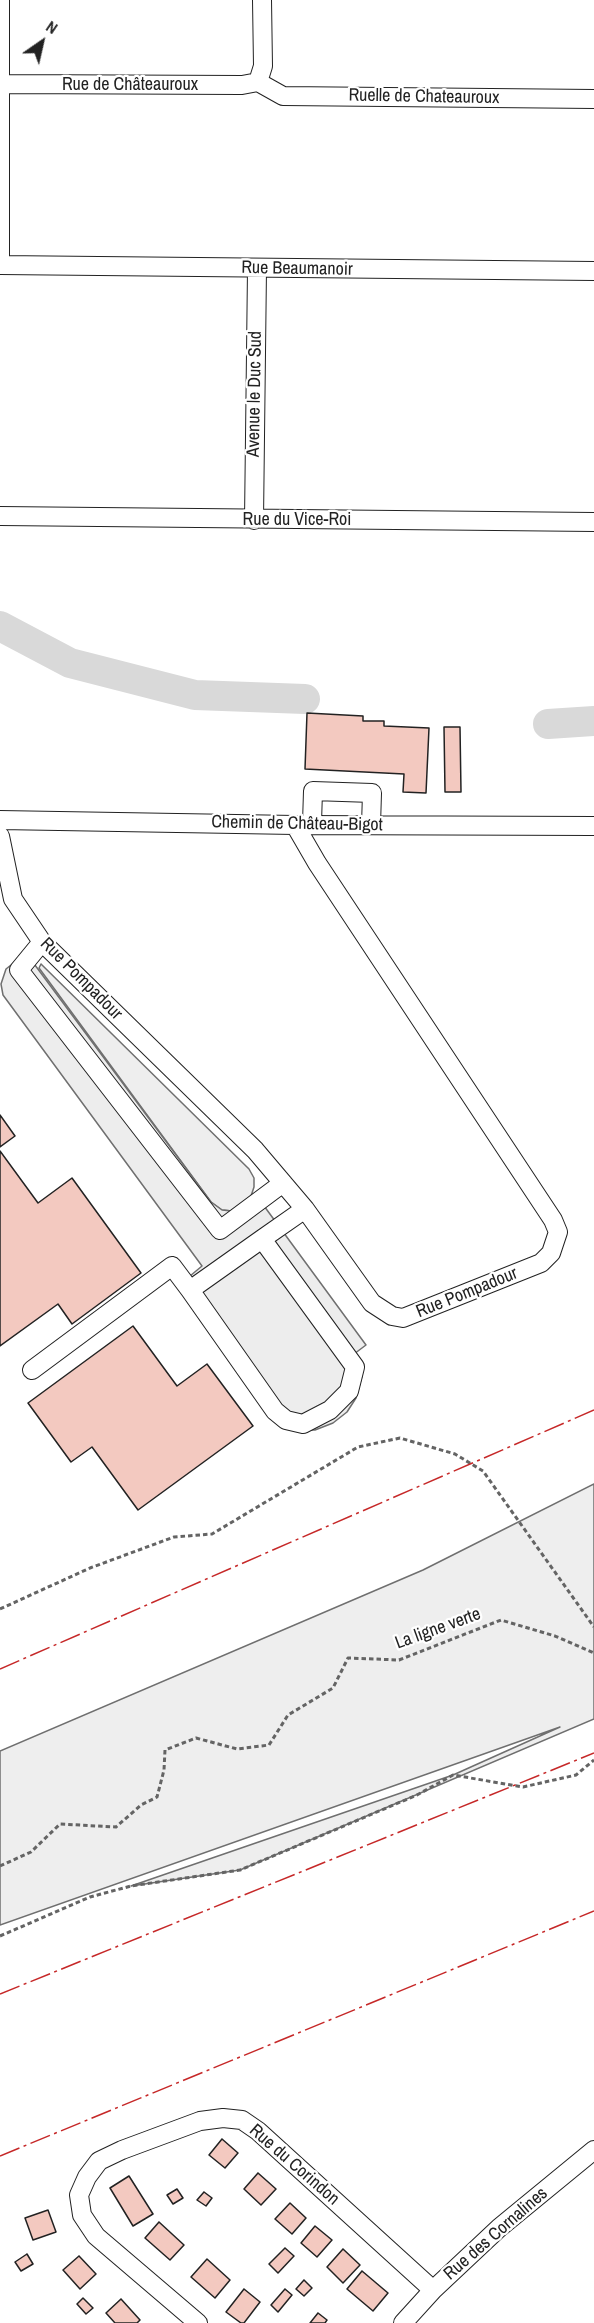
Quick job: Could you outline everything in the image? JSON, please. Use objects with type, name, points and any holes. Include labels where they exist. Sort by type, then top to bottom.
[{"type":"street","points":[[0,0],[0,257]]},
{"type":"street","points":[[258,82],[262,66],[262,0]]},
{"type":"street","name":"Rue de Châteauroux","points":[[1,84],[242,85],[258,82]]},
{"type":"street","name":"Ruelle de Chateauroux","points":[[258,82],[283,96],[594,99]]},
{"type":"street","name":"Rue Beaumanoir","points":[[0,265],[594,271]]},
{"type":"street","name":"Avenue le Duc Sud","points":[[254,520],[257,269]]},
{"type":"street","name":"Rue du Vice-Roi","points":[[0,516],[594,522]]},
{"type":"street","points":[[304,824],[313,791],[372,793],[371,825]]},
{"type":"street","name":"Chemin de Château-Bigot","points":[[0,820],[594,826]]},
{"type":"street","name":"Rue Pompadour","points":[[0,836],[13,899],[42,942],[255,1150],[305,1209],[372,1303],[392,1316],[403,1318],[541,1263],[551,1253],[558,1232],[553,1220],[324,873],[304,824]]},
{"type":"street","points":[[42,942],[19,970],[220,1230],[283,1183]]},
{"type":"street","points":[[190,1290],[305,1209]]},
{"type":"street","points":[[32,1370],[172,1266],[275,1411],[286,1420],[303,1424],[330,1410],[349,1391],[355,1367],[262,1239]]},
{"type":"street","name":"Rue du Corindon","points":[[187,2320],[96,2236],[82,2215],[79,2195],[87,2177],[99,2161],[200,2121],[223,2118],[242,2120],[258,2131],[433,2290]]},
{"type":"street","name":"Rue des Cornalines","points":[[403,2323],[433,2290],[499,2228],[594,2150]]},
{"type":"path","points":[[0,1609],[90,1568],[174,1537],[212,1534],[358,1447],[400,1438],[456,1454],[483,1471],[594,1627]]},
{"type":"path","name":"La ligne verte","points":[[0,1866],[31,1852],[60,1824],[116,1827],[141,1804],[157,1797],[164,1770],[165,1750],[196,1738],[237,1749],[269,1745],[288,1715],[333,1688],[348,1658],[399,1660],[501,1620],[555,1636],[594,1653]]},
{"type":"path","points":[[0,1936],[90,1897],[131,1886],[240,1870],[417,1795],[453,1774],[523,1787],[576,1775],[594,1760]]},
{"type":"shaded area","points":[[26,953],[211,1202],[222,1210],[232,1211],[256,1195],[366,1345],[354,1354],[360,1364],[362,1376],[356,1398],[347,1412],[333,1423],[315,1430],[296,1430],[178,1286],[202,1266],[3,995],[1,984],[6,969]]},
{"type":"shaded area","points":[[41,964],[249,1169],[254,1178],[250,1199],[232,1211],[222,1210],[211,1202],[39,968]]},
{"type":"shaded area","points":[[594,1484],[594,1719],[240,1870],[131,1886],[453,1775],[560,1727],[0,1925],[0,1751],[423,1570]]},
{"type":"building","points":[[307,713],[363,716],[363,721],[384,721],[384,726],[429,728],[426,793],[403,792],[404,774],[305,769]]},
{"type":"building","points":[[444,727],[460,727],[461,792],[445,792]]},
{"type":"building","points":[[0,1115],[15,1136],[0,1147]]},
{"type":"building","points":[[0,1151],[38,1203],[72,1178],[141,1273],[72,1324],[58,1304],[0,1346]]},
{"type":"building","points":[[133,1326],[177,1386],[207,1364],[253,1426],[138,1510],[92,1447],[71,1462],[28,1403]]},
{"type":"building","points":[[222,2139],[238,2153],[225,2168],[209,2155]]},
{"type":"building","points":[[258,2173],[276,2189],[261,2205],[244,2189]]},
{"type":"building","points":[[129,2176],[153,2214],[133,2226],[110,2188]]},
{"type":"building","points":[[177,2189],[183,2198],[173,2204],[167,2195]]},
{"type":"building","points":[[204,2192],[212,2198],[206,2206],[197,2200]]},
{"type":"building","points":[[290,2203],[306,2218],[292,2234],[275,2219]]},
{"type":"building","points":[[48,2210],[56,2232],[33,2240],[25,2218]]},
{"type":"building","points":[[159,2222],[184,2245],[170,2260],[145,2238]]},
{"type":"building","points":[[315,2226],[332,2240],[317,2257],[301,2243]]},
{"type":"building","points":[[285,2248],[294,2256],[278,2273],[269,2264]]},
{"type":"building","points":[[343,2249],[360,2265],[343,2283],[327,2267]]},
{"type":"building","points":[[27,2254],[33,2264],[21,2271],[15,2262]]},
{"type":"building","points":[[79,2256],[96,2274],[80,2289],[63,2270]]},
{"type":"building","points":[[207,2259],[230,2280],[215,2298],[191,2277]]},
{"type":"building","points":[[362,2271],[388,2293],[373,2311],[347,2289]]},
{"type":"building","points":[[304,2280],[312,2288],[304,2296],[296,2289]]},
{"type":"building","points":[[244,2289],[260,2302],[244,2323],[241,2323],[226,2312]]},
{"type":"building","points":[[285,2289],[292,2295],[278,2312],[271,2305]]},
{"type":"building","points":[[83,2298],[93,2308],[86,2314],[77,2304]]},
{"type":"building","points":[[121,2299],[140,2320],[137,2323],[115,2323],[106,2313]]},
{"type":"building","points":[[318,2313],[327,2320],[325,2323],[310,2323]]},
{"type":"waterway","points":[[0,626],[70,663],[195,695],[305,699]]},
{"type":"waterway","points":[[548,724],[594,721]]},
{"type":"power","points":[[0,1669],[594,1410]]},
{"type":"power","points":[[0,1994],[594,1753]]},
{"type":"power","points":[[0,2156],[594,1911]]}]
